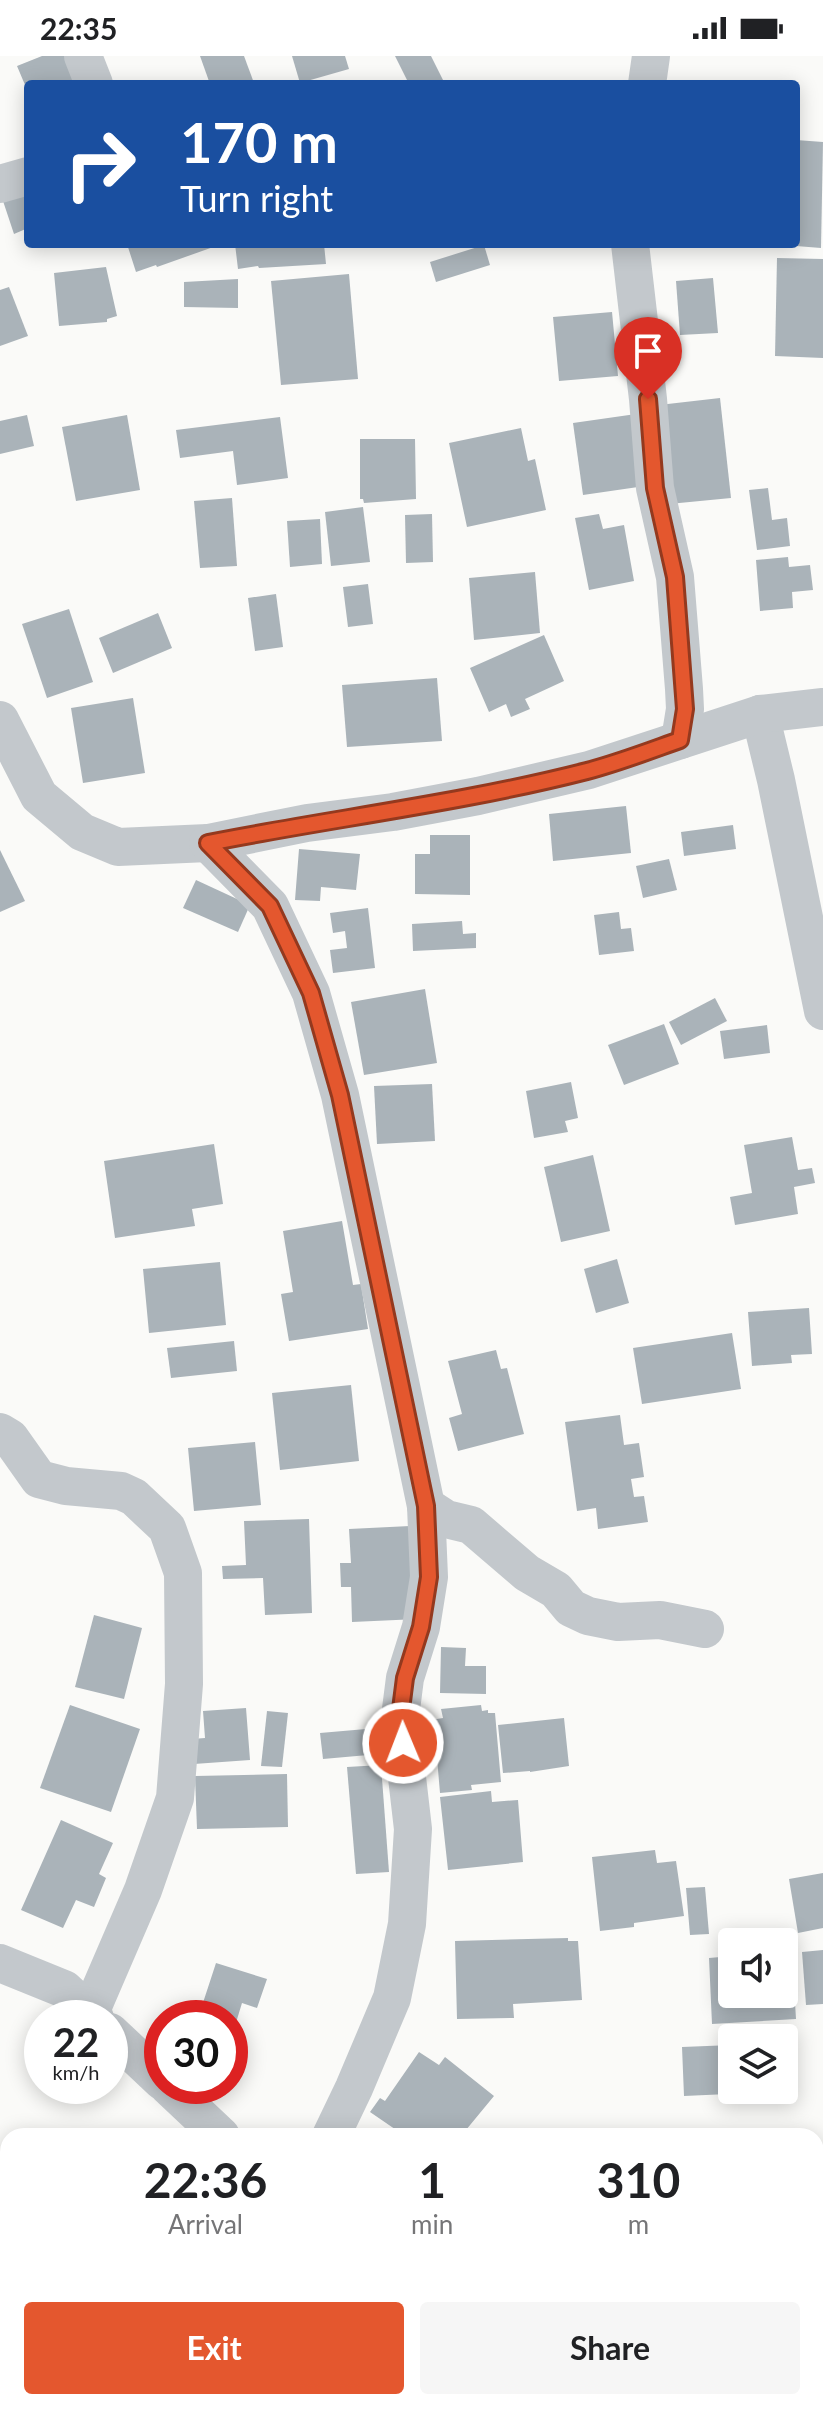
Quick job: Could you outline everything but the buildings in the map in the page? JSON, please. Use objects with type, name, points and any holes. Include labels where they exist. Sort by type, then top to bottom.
[{"type":"street","points":[[83,56],[92,80]]},
{"type":"street","points":[[648,80],[651,56]]},
{"type":"street","points":[[0,184],[24,177]]},
{"type":"street","points":[[630,248],[655,488],[675,577],[685,699],[680,740]]},
{"type":"street","points":[[0,720],[39,796],[82,832],[118,847],[208,843],[307,823],[393,812],[478,796],[589,770],[760,714],[823,707]]},
{"type":"street","points":[[760,714],[823,1011]]},
{"type":"street","points":[[208,843],[270,906],[311,993],[340,1095],[426,1506],[429,1577],[421,1627],[405,1678],[400,1717],[413,1829],[407,1924],[392,1998],[335,2128]]},
{"type":"street","points":[[0,1432],[10,1438],[39,1479],[66,1486],[121,1491],[134,1497],[167,1528],[183,1573],[184,1684],[175,1798],[105,2000]]},
{"type":"street","points":[[426,1506],[446,1519],[471,1525],[527,1573],[556,1590],[571,1608],[588,1616],[618,1622],[660,1620],[705,1629]]},
{"type":"street","points":[[0,1963],[64,1989],[76,2000]]},
{"type":"street","points":[[128,2049],[144,2064]]},
{"type":"street","points":[[187,2104],[213,2128]]},
{"type":"route","points":[[403,1743],[400,1717],[405,1678],[421,1627],[429,1577],[426,1506],[340,1095],[311,993],[270,906],[208,843],[307,823],[393,812],[478,796],[589,770],[680,740],[685,709],[675,577],[655,488],[648,399]]}]
